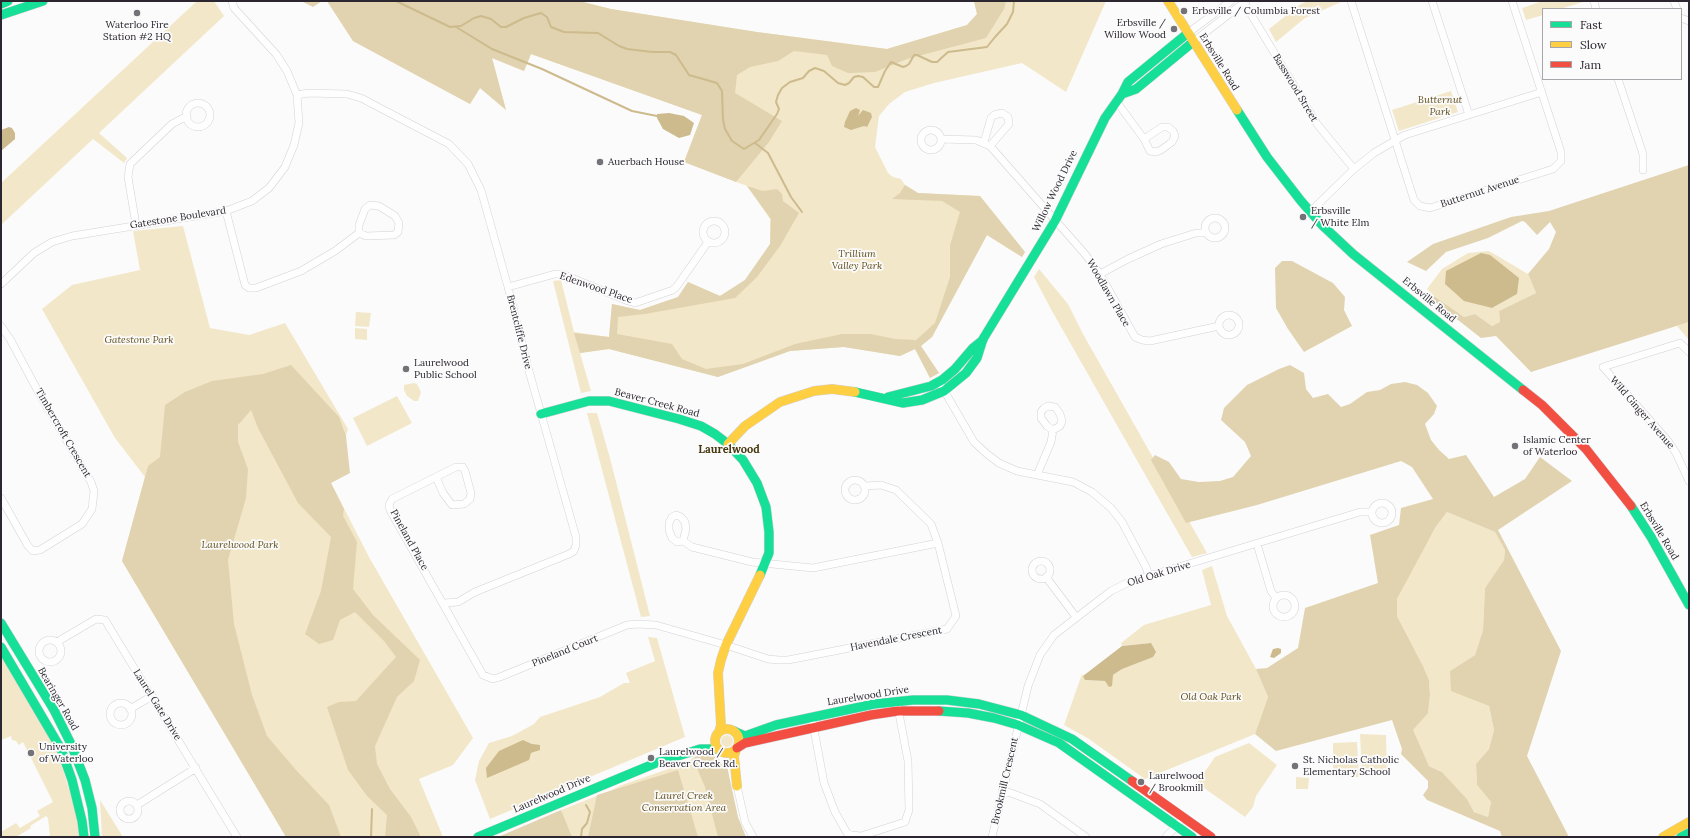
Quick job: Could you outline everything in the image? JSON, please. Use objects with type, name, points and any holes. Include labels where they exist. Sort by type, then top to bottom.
[{"type":"street","points":[[1,4],[8,1]]},
{"type":"street","points":[[1,15],[43,1]]},
{"type":"street","name":"Gatestone Boulevard","points":[[1,284],[34,253],[52,242],[72,236],[226,211],[252,201],[269,188],[285,167],[294,145],[299,123],[297,95],[287,71],[276,54],[234,8],[232,1]]},
{"type":"street","name":"Erbsville Road","points":[[1168,1],[1267,157],[1310,212],[1353,254],[1542,405],[1586,449],[1628,501],[1689,605]]},
{"type":"street","points":[[1188,33],[1231,1]]},
{"type":"street","name":"Butternut Avenue","points":[[1351,1],[1414,200],[1420,206],[1430,208],[1553,169],[1561,161],[1561,152],[1512,1]]},
{"type":"street","points":[[1432,1],[1469,115]]},
{"type":"street","points":[[1144,139],[1119,98],[1136,89],[1245,2]]},
{"type":"street","name":"Basswood Street","points":[[1245,2],[1317,124],[1354,169]]},
{"type":"street","name":"Willow Wood Drive","points":[[728,444],[745,426],[765,411],[780,402],[795,396],[814,391],[832,389],[847,390],[903,403],[922,400],[944,391],[966,373],[977,358],[983,339],[1055,221],[1093,140],[1128,82],[1188,33]]},
{"type":"street","points":[[1618,80],[1643,154],[1642,170]]},
{"type":"street","points":[[1310,212],[1354,169],[1374,153],[1396,140],[1542,92]]},
{"type":"street","name":"Brentcliffe Drive","points":[[297,95],[308,93],[347,94],[361,98],[449,144],[468,164],[481,190],[508,287],[526,364],[576,537],[576,545],[574,551],[475,592],[458,602],[444,604]]},
{"type":"street","points":[[136,225],[128,177],[130,164],[172,124],[187,116]]},
{"type":"street","name":"Woodlawn Place","points":[[941,139],[976,140],[987,144],[1086,254],[1100,274],[1135,337],[1150,341],[1219,326]]},
{"type":"street","points":[[370,205],[379,206],[389,212],[399,223],[398,232],[394,235],[366,236],[359,233],[359,225],[365,209],[370,205]]},
{"type":"street","points":[[226,211],[245,285],[250,288],[256,288],[301,271],[335,252],[359,233]]},
{"type":"street","points":[[1100,274],[1161,244],[1196,233],[1206,232]]},
{"type":"street","name":"Edenwood Place","points":[[508,287],[555,274],[562,274],[628,302],[635,303],[673,290],[708,242]]},
{"type":"street","name":"Timbercroft Crescent","points":[[1,326],[10,339],[40,395],[87,475],[94,491],[92,509],[82,524],[40,550],[34,551],[28,546],[1,498]]},
{"type":"street","name":"Willow Wood Drive","points":[[885,398],[914,391],[939,382],[955,369],[983,339]]},
{"type":"street","name":"Wild Ginger Avenue","points":[[1689,352],[1680,343],[1603,367],[1668,441],[1676,453],[1689,481]]},
{"type":"street","points":[[939,382],[974,442],[986,454],[1000,463],[1017,470],[1073,482],[1092,492],[1111,508],[1122,522],[1146,567],[1149,576]]},
{"type":"street","name":"Beaver Creek Road","points":[[541,414],[589,401],[609,401],[679,419],[701,426],[728,444],[743,460],[754,477],[766,507],[770,532],[769,553],[766,563],[726,645],[718,673],[721,725],[718,733]]},
{"type":"street","points":[[1037,475],[1051,442],[1053,430]]},
{"type":"street","name":"Pineland Place","points":[[436,477],[443,493],[452,505],[464,504],[470,499],[471,493],[465,471],[463,467],[456,466],[392,499],[389,505],[390,510],[444,604]]},
{"type":"street","name":"Havendale Crescent","points":[[726,645],[768,659],[788,660],[947,629],[956,616],[938,543],[931,524],[896,490],[881,485],[865,486]]},
{"type":"street","name":"Old Oak Drive","points":[[1018,725],[1028,686],[1040,655],[1054,635],[1111,591],[1130,582],[1360,512],[1372,512]]},
{"type":"street","points":[[683,542],[692,547],[752,562],[813,568],[938,543]]},
{"type":"street","points":[[1257,544],[1271,591],[1276,598]]},
{"type":"street","points":[[1046,578],[1076,617]]},
{"type":"street","name":"Pineland Court","points":[[444,604],[483,675],[493,679],[627,625],[637,624],[656,626],[726,645]]},
{"type":"street","name":"Laurel Gate Drive","points":[[57,642],[96,618],[105,620],[237,837]]},
{"type":"street","name":"Bearinger Road","points":[[1,623],[54,710],[71,744],[85,780],[92,808],[95,837]]},
{"type":"street","points":[[1,647],[61,749],[72,780],[82,821],[84,837]]},
{"type":"street","points":[[130,709],[152,696]]},
{"type":"street","name":"Beaver Creek Road","points":[[720,697],[729,725],[733,730]]},
{"type":"street","name":"Laurelwood Drive","points":[[736,749],[745,743],[897,706],[931,699],[964,702],[1021,715],[1072,739],[1211,837]]},
{"type":"street","name":"Laurelwood Drive","points":[[733,730],[745,736],[776,725],[874,704],[968,712],[994,718],[1038,733],[1079,756],[1192,837]]},
{"type":"street","points":[[811,717],[824,783],[835,812],[848,833],[851,835],[861,836],[905,822],[909,810],[908,761],[897,706]]},
{"type":"street","name":"Brookmill Crescent","points":[[992,837],[1018,725]]},
{"type":"street","points":[[737,786],[721,751],[715,742],[718,733],[725,729],[733,730],[739,737],[740,741],[734,756],[737,786],[745,822],[753,837]]},
{"type":"street","name":"Laurelwood Drive","points":[[656,763],[665,756],[718,733]]},
{"type":"street","name":"Laurelwood Drive","points":[[478,837],[656,763],[700,749],[709,748],[721,751]]},
{"type":"street","points":[[721,751],[730,753],[736,749]]},
{"type":"street","points":[[137,805],[196,768]]},
{"type":"street","points":[[1002,791],[1040,804],[1086,837]]},
{"type":"street","points":[[1166,837],[1183,818]]},
{"type":"street","points":[[1663,837],[1689,822]]},
{"type":"street","points":[[1681,837],[1689,833]]},
{"type":"green space","points":[[197,1],[214,1],[224,16],[99,133],[127,158],[124,163],[93,139],[1,225],[1,183]]},
{"type":"green space","points":[[301,1],[322,1],[313,7]]},
{"type":"green space","name":"Trillium Valley Park","points":[[327,1],[579,1],[611,9],[757,32],[887,49],[967,25],[977,14],[974,1],[1106,1],[1066,92],[1022,63],[934,83],[905,92],[889,104],[879,116],[875,147],[888,173],[893,177],[901,179],[905,185],[918,193],[980,196],[1025,252],[1022,257],[987,235],[932,337],[921,346],[939,373],[930,378],[915,349],[900,356],[844,347],[790,351],[718,377],[609,349],[580,353],[591,391],[581,393],[553,281],[561,280],[574,332],[609,337],[612,304],[640,310],[678,297],[688,282],[720,296],[745,280],[770,244],[770,219],[747,186],[684,162],[702,115],[531,54],[524,71],[492,58],[506,110],[480,88],[470,104],[353,41]]},
{"type":"green space","points":[[327,1],[579,1],[611,9],[757,32],[887,49],[967,25],[977,14],[974,1],[1006,1],[1004,9],[986,38],[907,59],[875,72],[848,73],[832,66],[827,55],[794,51],[778,61],[750,67],[737,75],[735,93],[782,121],[769,142],[736,182],[684,162],[702,115],[531,54],[524,71],[492,58],[506,110],[480,88],[470,104],[353,41]]},
{"type":"green space","points":[[1308,1],[1341,2],[1305,18],[1276,42],[1269,29],[1301,4]]},
{"type":"green space","points":[[1543,1],[1583,1],[1563,8],[1542,8],[1542,15],[1526,20],[1522,8]]},
{"type":"green space","name":"Butternut Park","points":[[1451,91],[1458,112],[1399,131],[1392,110]]},
{"type":"green space","points":[[1689,165],[1689,322],[1531,372],[1496,336],[1481,338],[1430,298],[1434,296],[1464,317],[1475,314],[1492,326],[1500,322],[1499,311],[1536,293],[1528,274],[1549,249],[1556,232],[1550,222],[1537,235],[1525,222],[1522,221],[1488,238],[1446,252],[1426,271],[1407,262],[1433,244],[1511,217],[1549,211]]},
{"type":"green space","points":[[905,185],[918,193],[980,196],[1025,252],[1022,257],[987,235],[932,337],[921,346],[939,373],[930,378],[915,349],[900,356],[844,347],[790,351],[718,377],[609,349],[580,353],[574,333],[609,337],[612,304],[640,310],[678,297],[688,282],[720,296],[745,280],[770,244],[771,219],[747,186],[763,191],[777,189],[782,194],[783,201],[799,213],[780,246],[757,277],[735,298],[645,314],[618,317],[617,334],[672,344],[682,359],[706,369],[743,364],[795,344],[842,334],[870,334],[896,339],[916,340],[935,323],[950,277],[950,245],[960,212],[942,201],[892,199],[900,193]]},
{"type":"green space","name":"Laurelwood Park","points":[[183,226],[210,328],[249,335],[285,323],[348,429],[331,483],[369,557],[473,738],[453,765],[419,779],[443,837],[286,837],[122,561],[145,477],[115,438],[42,309],[72,285],[140,270],[133,231]]},
{"type":"green space","points":[[1489,251],[1528,274],[1536,293],[1499,311],[1500,322],[1492,326],[1475,314],[1464,317],[1434,296],[1427,289],[1442,269],[1468,253]],"holes":[[[1517,294],[1492,308],[1480,305]]]},
{"type":"green space","points":[[1282,261],[1292,261],[1333,283],[1345,297],[1344,310],[1352,326],[1304,352],[1276,308],[1275,268]]},
{"type":"green space","points":[[1039,269],[1068,304],[1083,334],[1207,553],[1192,557],[1052,311],[1034,277]]},
{"type":"green space","points":[[356,312],[371,313],[369,327],[355,326]]},
{"type":"green space","points":[[1689,322],[1689,340],[1677,326]]},
{"type":"green space","points":[[355,328],[367,329],[367,340],[355,339]]},
{"type":"green space","points":[[291,365],[339,417],[346,436],[350,473],[331,483],[344,509],[343,516],[357,542],[353,589],[373,615],[420,660],[414,681],[397,697],[375,746],[377,764],[390,789],[411,817],[421,837],[385,837],[387,815],[367,796],[348,770],[327,707],[339,702],[356,701],[396,657],[384,641],[355,612],[340,620],[333,640],[319,644],[305,634],[321,591],[331,537],[298,503],[258,428],[251,410],[238,425],[238,442],[248,469],[246,498],[228,560],[234,624],[252,695],[267,736],[329,805],[341,837],[286,837],[122,561],[148,466],[160,457],[165,405],[185,392],[212,381],[263,374]]},
{"type":"green space","points":[[1290,365],[1304,373],[1306,389],[1313,398],[1328,394],[1341,407],[1350,404],[1367,392],[1380,390],[1391,384],[1405,382],[1417,385],[1428,393],[1437,406],[1434,414],[1425,424],[1431,440],[1449,459],[1466,455],[1494,497],[1525,479],[1540,457],[1572,481],[1498,530],[1561,651],[1527,756],[1569,837],[1502,837],[1500,831],[1427,800],[1423,795],[1428,788],[1428,781],[1401,754],[1402,749],[1392,720],[1276,751],[1255,734],[1268,697],[1256,669],[1267,668],[1298,648],[1305,608],[1378,583],[1370,535],[1399,525],[1401,508],[1433,499],[1412,467],[1401,461],[1257,505],[1186,523],[1151,460],[1155,455],[1169,462],[1181,479],[1199,482],[1220,481],[1233,477],[1251,456],[1245,442],[1221,420],[1224,408],[1247,385]],"holes":[[[1447,512],[1495,532],[1505,550],[1504,560],[1485,588],[1483,630],[1475,655],[1450,671],[1451,691],[1489,706],[1494,730],[1489,749],[1476,764],[1477,785],[1491,802],[1488,817],[1474,812],[1467,799],[1442,772],[1429,766],[1413,730],[1428,713],[1430,695],[1429,680],[1397,616],[1397,599],[1435,528]]]},
{"type":"green space","points":[[414,383],[417,384],[421,392],[418,401],[414,401],[407,396],[404,390],[404,385]]},
{"type":"green space","points":[[397,396],[412,423],[367,446],[353,418]]},
{"type":"green space","points":[[587,413],[597,413],[610,458],[650,616],[641,617]]},
{"type":"green space","points":[[1447,512],[1495,532],[1505,550],[1504,560],[1485,588],[1483,630],[1475,655],[1450,671],[1472,699],[1489,706],[1494,730],[1489,749],[1476,764],[1477,785],[1491,802],[1488,817],[1474,812],[1467,799],[1442,772],[1429,766],[1412,730],[1428,712],[1430,695],[1429,680],[1397,616],[1397,599],[1435,528]]},
{"type":"green space","name":"Old Oak Park","points":[[1212,566],[1227,616],[1256,669],[1268,697],[1255,734],[1145,779],[1089,739],[1064,725],[1082,674],[1086,680],[1105,681],[1122,669],[1151,643],[1122,646],[1121,643],[1144,625],[1211,605],[1202,570]]},
{"type":"green space","points":[[648,637],[657,638],[685,737],[490,819],[475,780],[479,761],[489,743],[512,736],[534,724],[540,717],[600,697],[624,683],[630,683],[626,673],[655,661]],"holes":[[[523,740],[532,744],[539,750],[531,753]]]},
{"type":"green space","points":[[1,646],[54,739],[83,837],[50,837],[48,818],[46,816],[30,826],[31,828],[16,837],[1,837],[1,832],[16,823],[20,828],[40,816],[37,811],[53,802],[23,742],[19,745],[16,741],[12,740],[11,736],[1,740]]},
{"type":"green space","points":[[1360,734],[1386,735],[1387,775],[1362,775]]},
{"type":"green space","points":[[725,735],[729,735],[733,741],[729,747],[725,747],[721,743],[721,739]]},
{"type":"green space","points":[[1357,742],[1359,777],[1333,776],[1333,743]]},
{"type":"green space","points":[[1249,743],[1277,765],[1256,796],[1253,807],[1245,817],[1197,783],[1215,757]]},
{"type":"green space","points":[[706,754],[715,756],[719,759],[723,767],[727,766],[738,817],[746,837],[718,837],[705,787],[696,766],[694,757]]},
{"type":"green space","name":"Laurel Creek Conservation Area","points":[[694,757],[696,767],[744,837],[502,837],[562,812],[561,810],[622,785],[674,767],[683,766]]},
{"type":"green space","points":[[678,770],[698,837],[588,837],[597,795]]},
{"type":"green space","points":[[1296,777],[1309,778],[1308,789],[1296,789]]},
{"type":"green space","points":[[100,800],[123,837],[102,837]]},
{"type":"green space","points":[[561,810],[572,837],[498,837]]},
{"type":"shaded area","points":[[856,108],[860,110],[858,116],[863,110],[871,113],[872,117],[867,127],[864,126],[851,130],[844,127],[845,122],[850,111]]},
{"type":"shaded area","points":[[669,113],[684,116],[694,123],[690,135],[679,138],[663,129],[657,118],[657,114]]},
{"type":"shaded area","points":[[9,127],[12,128],[15,133],[15,139],[1,151],[1,130]]},
{"type":"shaded area","points":[[1481,253],[1490,255],[1519,278],[1517,294],[1492,308],[1464,301],[1445,284],[1446,271]]},
{"type":"shaded area","points":[[1151,643],[1156,652],[1153,657],[1122,669],[1113,675],[1112,686],[1109,687],[1105,681],[1085,680],[1083,676],[1122,646]]},
{"type":"shaded area","points":[[1273,649],[1281,649],[1281,653],[1274,658],[1270,657]]},
{"type":"shaded area","points":[[523,740],[532,744],[540,745],[540,750],[531,753],[529,760],[487,778],[486,768],[499,751]]},
{"type":"waterway","points":[[396,1],[450,27],[461,26],[474,18],[481,16],[491,19],[501,27],[506,27],[524,18],[541,13],[547,17],[551,27],[564,32],[598,33],[619,46],[627,49],[652,52],[670,52],[676,55],[689,75],[717,83],[722,91],[723,120],[725,129],[732,141],[744,149],[759,140],[777,114],[779,109],[776,102],[782,88],[790,82],[803,78],[809,71],[815,68],[824,71],[838,83],[845,85],[854,77],[863,77],[874,87],[878,87],[891,62],[903,67],[909,64],[914,55],[932,62],[937,62],[948,52],[987,47],[1007,24],[1013,12],[1014,1]]},
{"type":"waterway","points":[[456,27],[492,49],[542,69],[632,111],[657,116]]},
{"type":"waterway","points":[[755,143],[768,153],[791,197],[802,212]]},
{"type":"waterway","points":[[581,837],[582,829],[587,823],[590,812],[586,805]]},
{"type":"waterway","points":[[371,837],[372,809]]},
{"type":"traffic: fast","points":[[1,4],[8,1]]},
{"type":"traffic: fast","points":[[1,15],[43,1]]},
{"type":"traffic: fast","points":[[855,392],[903,403],[922,400],[944,391],[966,373],[977,358],[983,339],[1055,221],[1105,118],[1122,94],[1128,82],[1188,33]]},
{"type":"traffic: fast","points":[[1122,94],[1136,89],[1193,42]]},
{"type":"traffic: fast","points":[[1237,110],[1267,157],[1301,201],[1322,225],[1353,254],[1523,390]]},
{"type":"traffic: fast","points":[[888,397],[931,386],[942,380],[955,369],[973,348],[983,340]]},
{"type":"traffic: fast","points":[[541,414],[589,401],[609,401],[679,419],[701,426],[715,434],[728,444],[743,460],[757,483],[766,507],[769,532],[769,553],[760,575]]},
{"type":"traffic: fast","points":[[1631,506],[1651,537],[1689,605]]},
{"type":"traffic: fast","points":[[1,623],[54,710],[71,744],[85,780],[92,808],[95,837]]},
{"type":"traffic: fast","points":[[1,647],[61,749],[72,780],[82,821],[84,837]]},
{"type":"traffic: fast","points":[[734,731],[745,736],[776,725],[874,704],[913,700],[947,700],[979,704],[1021,715],[1072,739],[1132,781]]},
{"type":"traffic: fast","points":[[939,711],[968,713],[994,718],[1018,725],[1059,743],[1192,837]]},
{"type":"traffic: fast","points":[[478,837],[656,763],[700,749],[718,749]]},
{"type":"traffic: fast","points":[[1681,837],[1689,833]]},
{"type":"traffic: slow","points":[[1168,1],[1237,110]]},
{"type":"traffic: slow","points":[[728,444],[745,426],[780,402],[814,391],[832,389],[855,392]]},
{"type":"traffic: slow","points":[[719,732],[721,725],[718,673],[721,660],[726,645],[760,575]]},
{"type":"traffic: slow","points":[[727,729],[732,730],[738,736],[739,741],[738,746],[732,752],[727,753],[722,752],[716,746],[715,741],[716,736],[722,730],[727,729]]},
{"type":"traffic: slow","points":[[736,750],[734,756],[737,786]]},
{"type":"traffic: slow","points":[[1663,837],[1689,822]]},
{"type":"traffic: jam","points":[[1523,390],[1542,405],[1586,449],[1631,506]]},
{"type":"traffic: jam","points":[[737,748],[745,743],[871,715],[898,711],[939,711]]},
{"type":"traffic: jam","points":[[1132,781],[1211,837]]},
{"type":"place","name":"Erbsville / Columbia Forest","points":[[1184,11]]},
{"type":"place","name":"Waterloo Fire Station #2 HQ","points":[[137,13]]},
{"type":"place","name":"Erbsville / Willow Wood","points":[[1174,29]]},
{"type":"place","name":"Auerbach House","points":[[600,162]]},
{"type":"place","name":"Erbsville / White Elm","points":[[1303,217]]},
{"type":"place","name":"Laurelwood Public School","points":[[406,369]]},
{"type":"place","name":"Islamic Center of Waterloo","points":[[1515,446]]},
{"type":"place","name":"University of Waterloo","points":[[31,753]]},
{"type":"place","name":"Laurelwood / Beaver Creek Rd.","points":[[651,758]]},
{"type":"place","name":"St. Nicholas Catholic Elementary School","points":[[1295,766]]},
{"type":"place","name":"Laurelwood / Brookmill","points":[[1141,782]]},
{"type":"district","name":"Laurelwood","points":[[729,450]]},
{"type":"park label","name":"Gatestone Park","points":[[139,340]]}]
